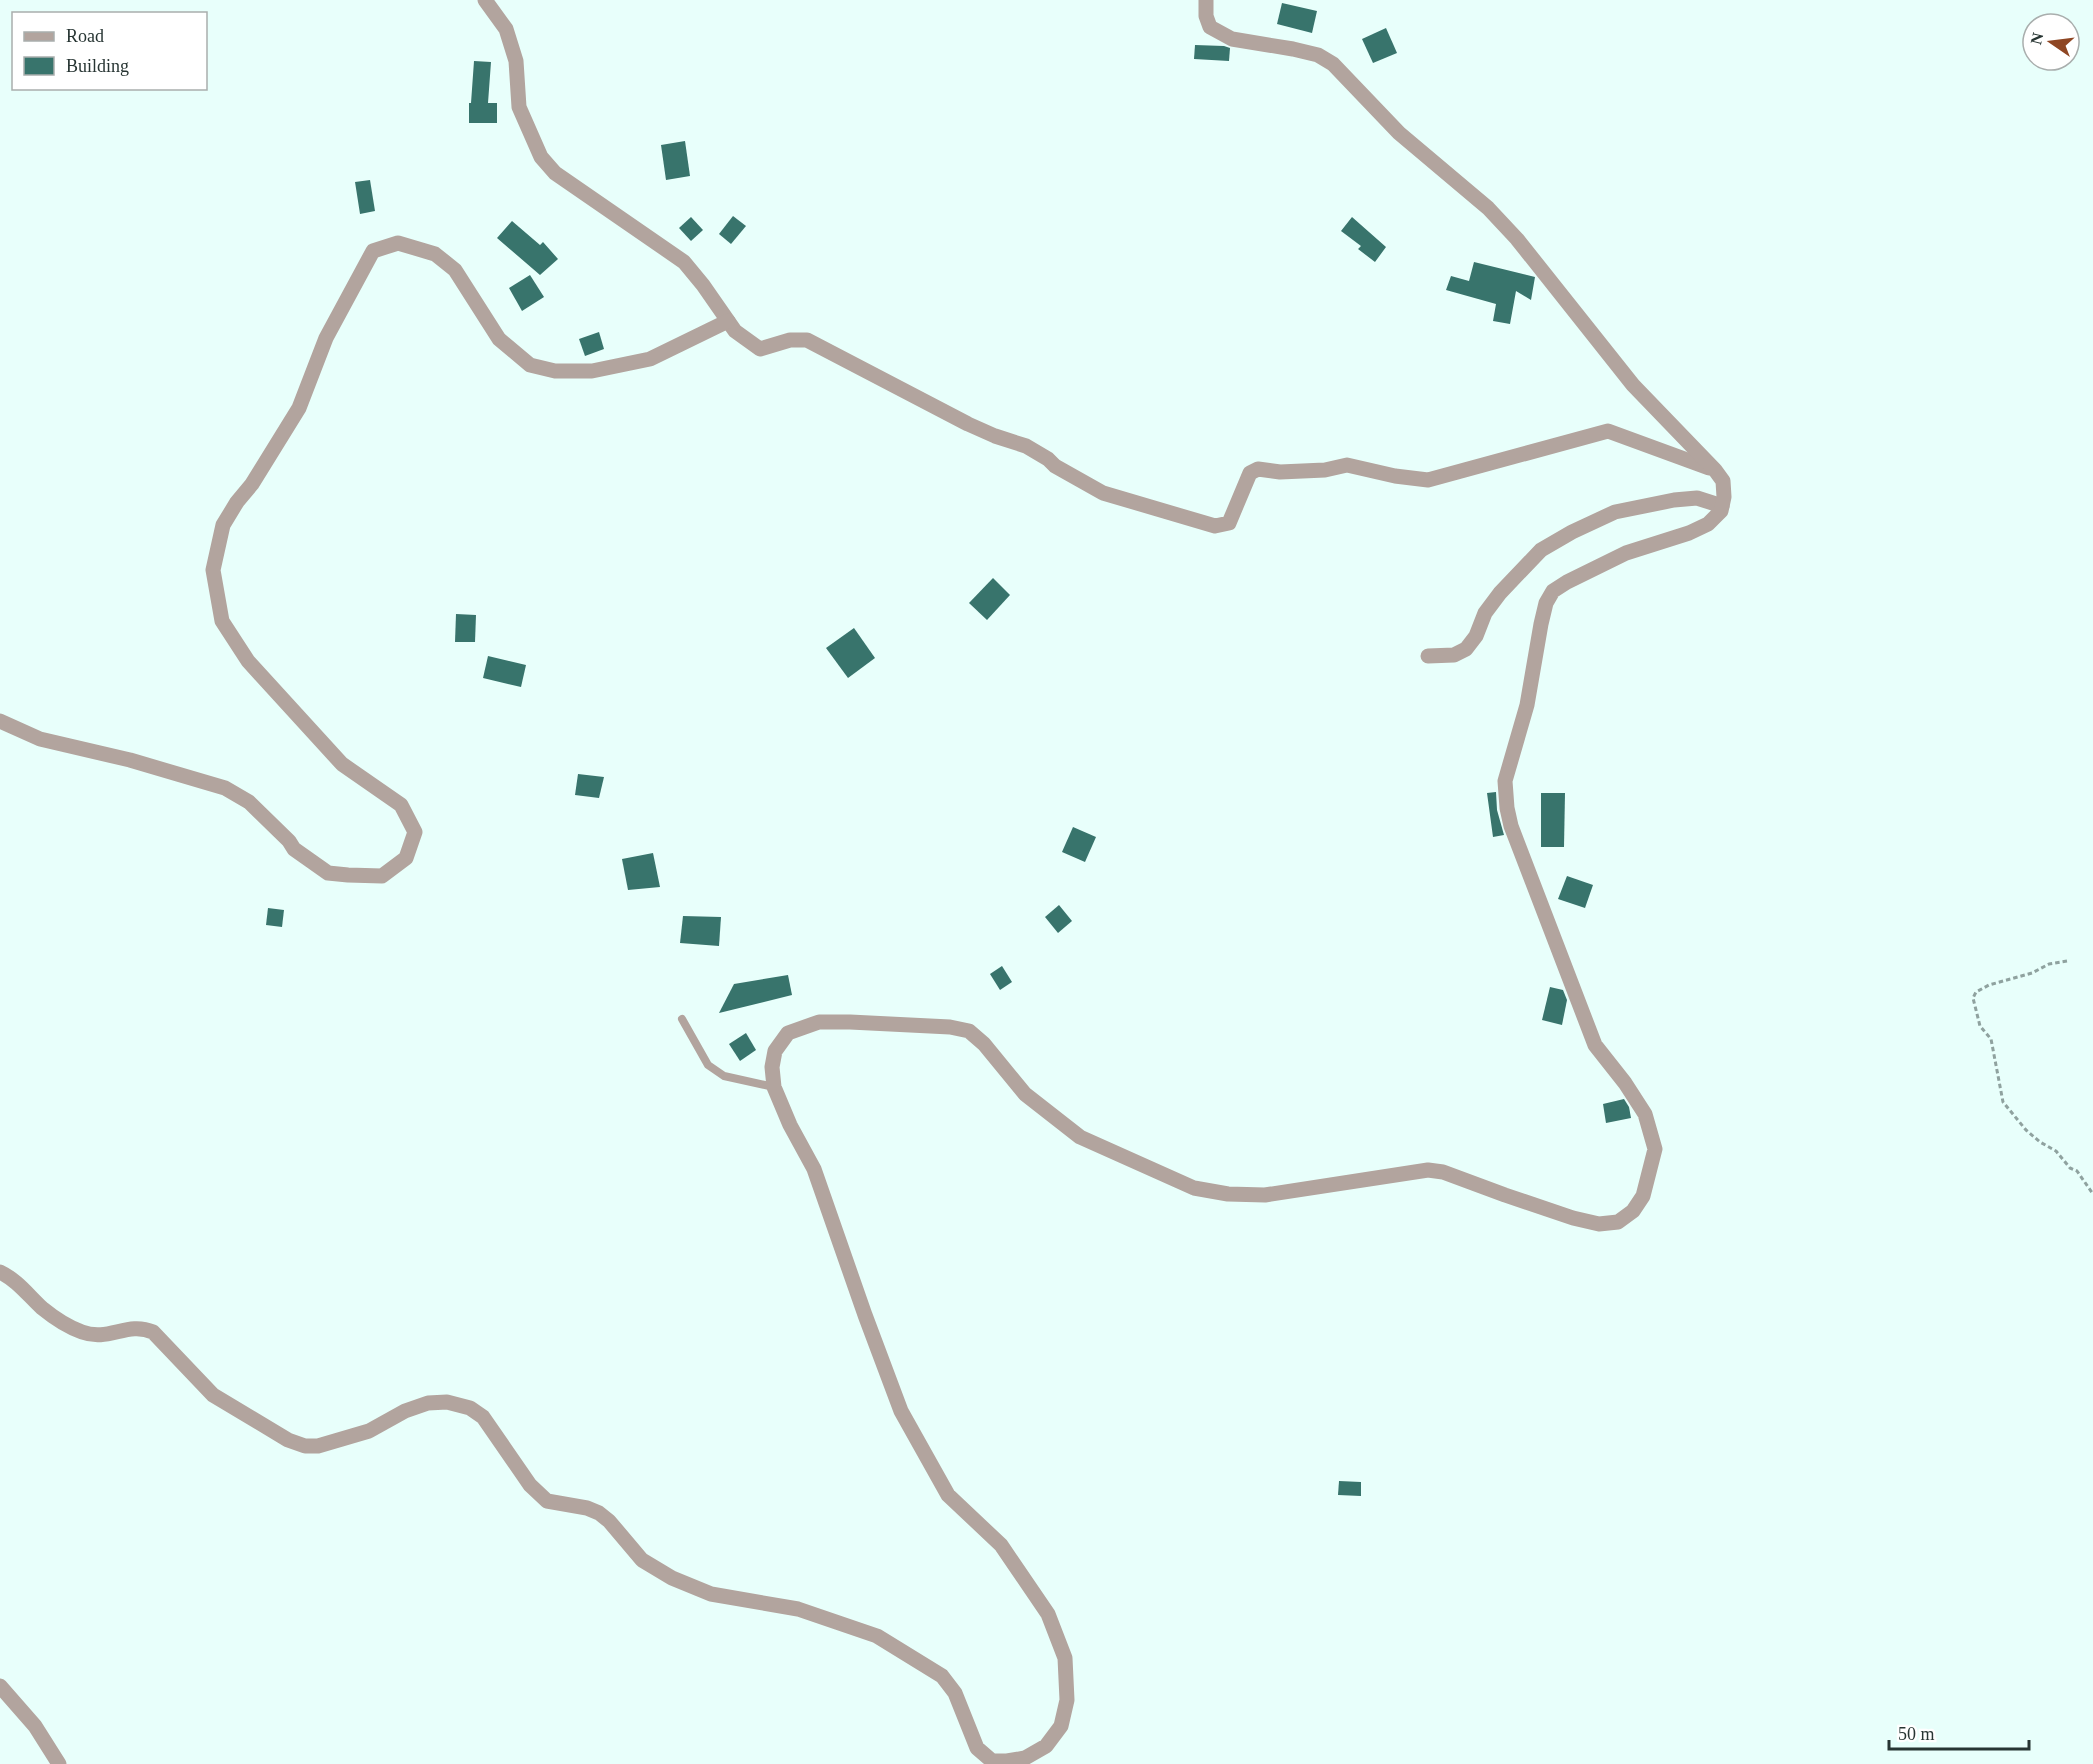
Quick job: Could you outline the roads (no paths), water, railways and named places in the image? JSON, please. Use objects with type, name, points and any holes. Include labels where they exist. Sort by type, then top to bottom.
[{"type":"street","points":[[485,0],[506,29],[516,61],[519,107],[541,157],[555,173],[684,262],[704,285],[741,336],[760,349],[790,340],[807,340],[968,424],[1026,446],[1055,466],[1103,493],[1215,526],[1228,523],[1250,473],[1258,468],[1280,472],[1325,470],[1347,465],[1395,476],[1428,480],[1608,431],[1715,470]]},
{"type":"street","points":[[0,1272],[10,1277],[44,1309],[82,1332],[97,1336],[142,1327],[153,1332],[213,1395],[288,1440],[305,1446],[318,1446],[369,1431],[405,1411],[428,1403],[447,1402],[470,1408],[483,1417],[530,1485],[547,1501],[586,1508],[599,1513],[609,1521],[642,1560],[682,1582],[711,1593],[798,1609],[877,1636],[942,1676],[955,1693],[977,1748],[992,1761],[1007,1761],[1025,1758],[1046,1746],[1061,1726],[1066,1700],[1065,1658],[1048,1614],[1001,1545],[948,1495],[901,1411],[814,1169],[790,1125],[774,1087],[772,1067],[775,1051],[788,1034],[819,1022],[950,1028],[969,1032],[984,1044],[1025,1094],[1080,1137],[1194,1188],[1228,1194],[1265,1195],[1428,1170],[1443,1172],[1504,1195],[1599,1224],[1618,1222],[1634,1211],[1643,1196],[1655,1149],[1646,1114],[1595,1045],[1511,826],[1505,781],[1527,705],[1541,624],[1546,603],[1552,591],[1626,553],[1689,533],[1708,524],[1721,511],[1724,497],[1723,481],[1633,385],[1517,239],[1488,208],[1399,134],[1333,64],[1318,56],[1293,49],[1232,39],[1210,27],[1206,16],[1206,0]]},
{"type":"street","points":[[0,722],[40,739],[130,760],[225,788],[249,802],[289,841],[294,849],[328,873],[382,876],[406,858],[416,832],[401,805],[342,764],[248,661],[222,621],[213,570],[223,525],[237,502],[252,484],[299,408],[326,338],[373,251],[398,243],[435,254],[455,270],[499,339],[530,365],[555,371],[592,371],[650,359],[728,321]]},
{"type":"street","points":[[1428,657],[1454,655],[1466,649],[1476,636],[1485,613],[1500,593],[1541,550],[1572,532],[1615,512],[1674,500],[1697,498],[1722,506]]},
{"type":"street","points":[[0,1686],[35,1726],[59,1764]]},
{"type":"lane","points":[[682,1019],[708,1065],[724,1076],[774,1087]]}]
